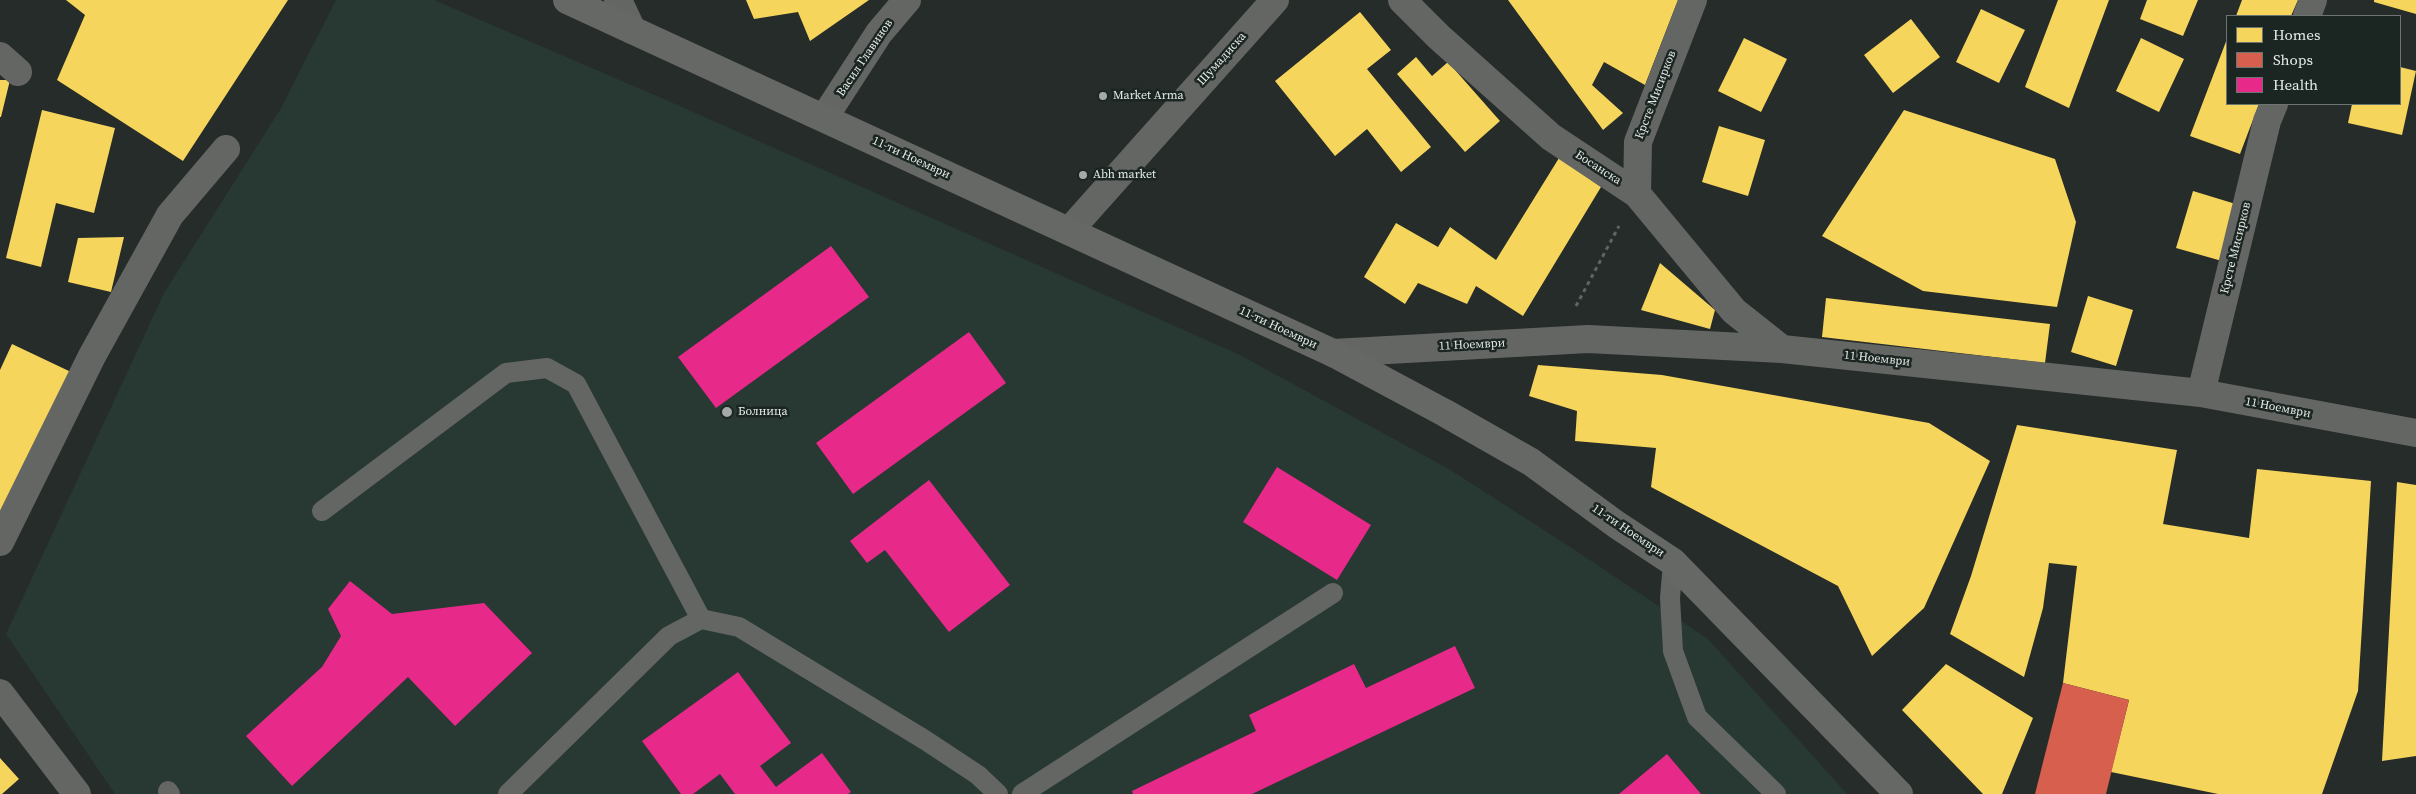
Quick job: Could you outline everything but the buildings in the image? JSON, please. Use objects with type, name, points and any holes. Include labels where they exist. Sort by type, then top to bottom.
[{"type":"main road","name":"11-ти Ноември","points":[[567,0],[1333,353],[1531,462],[1617,525],[1673,562],[1899,794]]},
{"type":"street","points":[[618,0],[632,30]]},
{"type":"street","name":"Васил Главинов","points":[[824,118],[879,33],[907,0]]},
{"type":"street","name":"Шумадиска","points":[[1069,231],[1275,0]]},
{"type":"street","name":"Босанска","points":[[1402,0],[1439,37],[1551,137],[1637,194],[1734,311],[1782,348]]},
{"type":"street","name":"Крсте Мисирков","points":[[1637,194],[1638,142],[1693,0]]},
{"type":"street","points":[[2307,15],[2313,0]]},
{"type":"street","name":"Крсте Мисирков","points":[[2201,393],[2267,121],[2274,105]]},
{"type":"street","points":[[0,542],[92,356],[170,215],[226,149]]},
{"type":"street","name":"11 Ноември","points":[[1333,353],[1588,339],[1782,348],[2201,393],[2416,433]]},
{"type":"street","points":[[0,693],[77,794]]},
{"type":"lane","points":[[322,511],[506,374],[547,368],[576,384],[701,619]]},
{"type":"lane","points":[[1673,562],[1670,598],[1673,651],[1697,717],[1776,794]]},
{"type":"lane","points":[[1022,794],[1333,593]]},
{"type":"lane","points":[[508,794],[669,636],[701,619],[739,628],[925,740],[978,775],[998,794]]},
{"type":"path","points":[[1557,340],[1637,194]]},
{"type":"shaded area","name":"Болница","points":[[336,0],[434,0],[673,103],[1240,355],[1449,469],[1708,639],[1847,794],[115,794],[6,634],[164,293],[281,108]]},
{"type":"place","name":"Market Arma","points":[[1103,96]]},
{"type":"place","name":"Abh market","points":[[1083,175]]},
{"type":"place","name":"Болница","points":[[727,412]]}]
